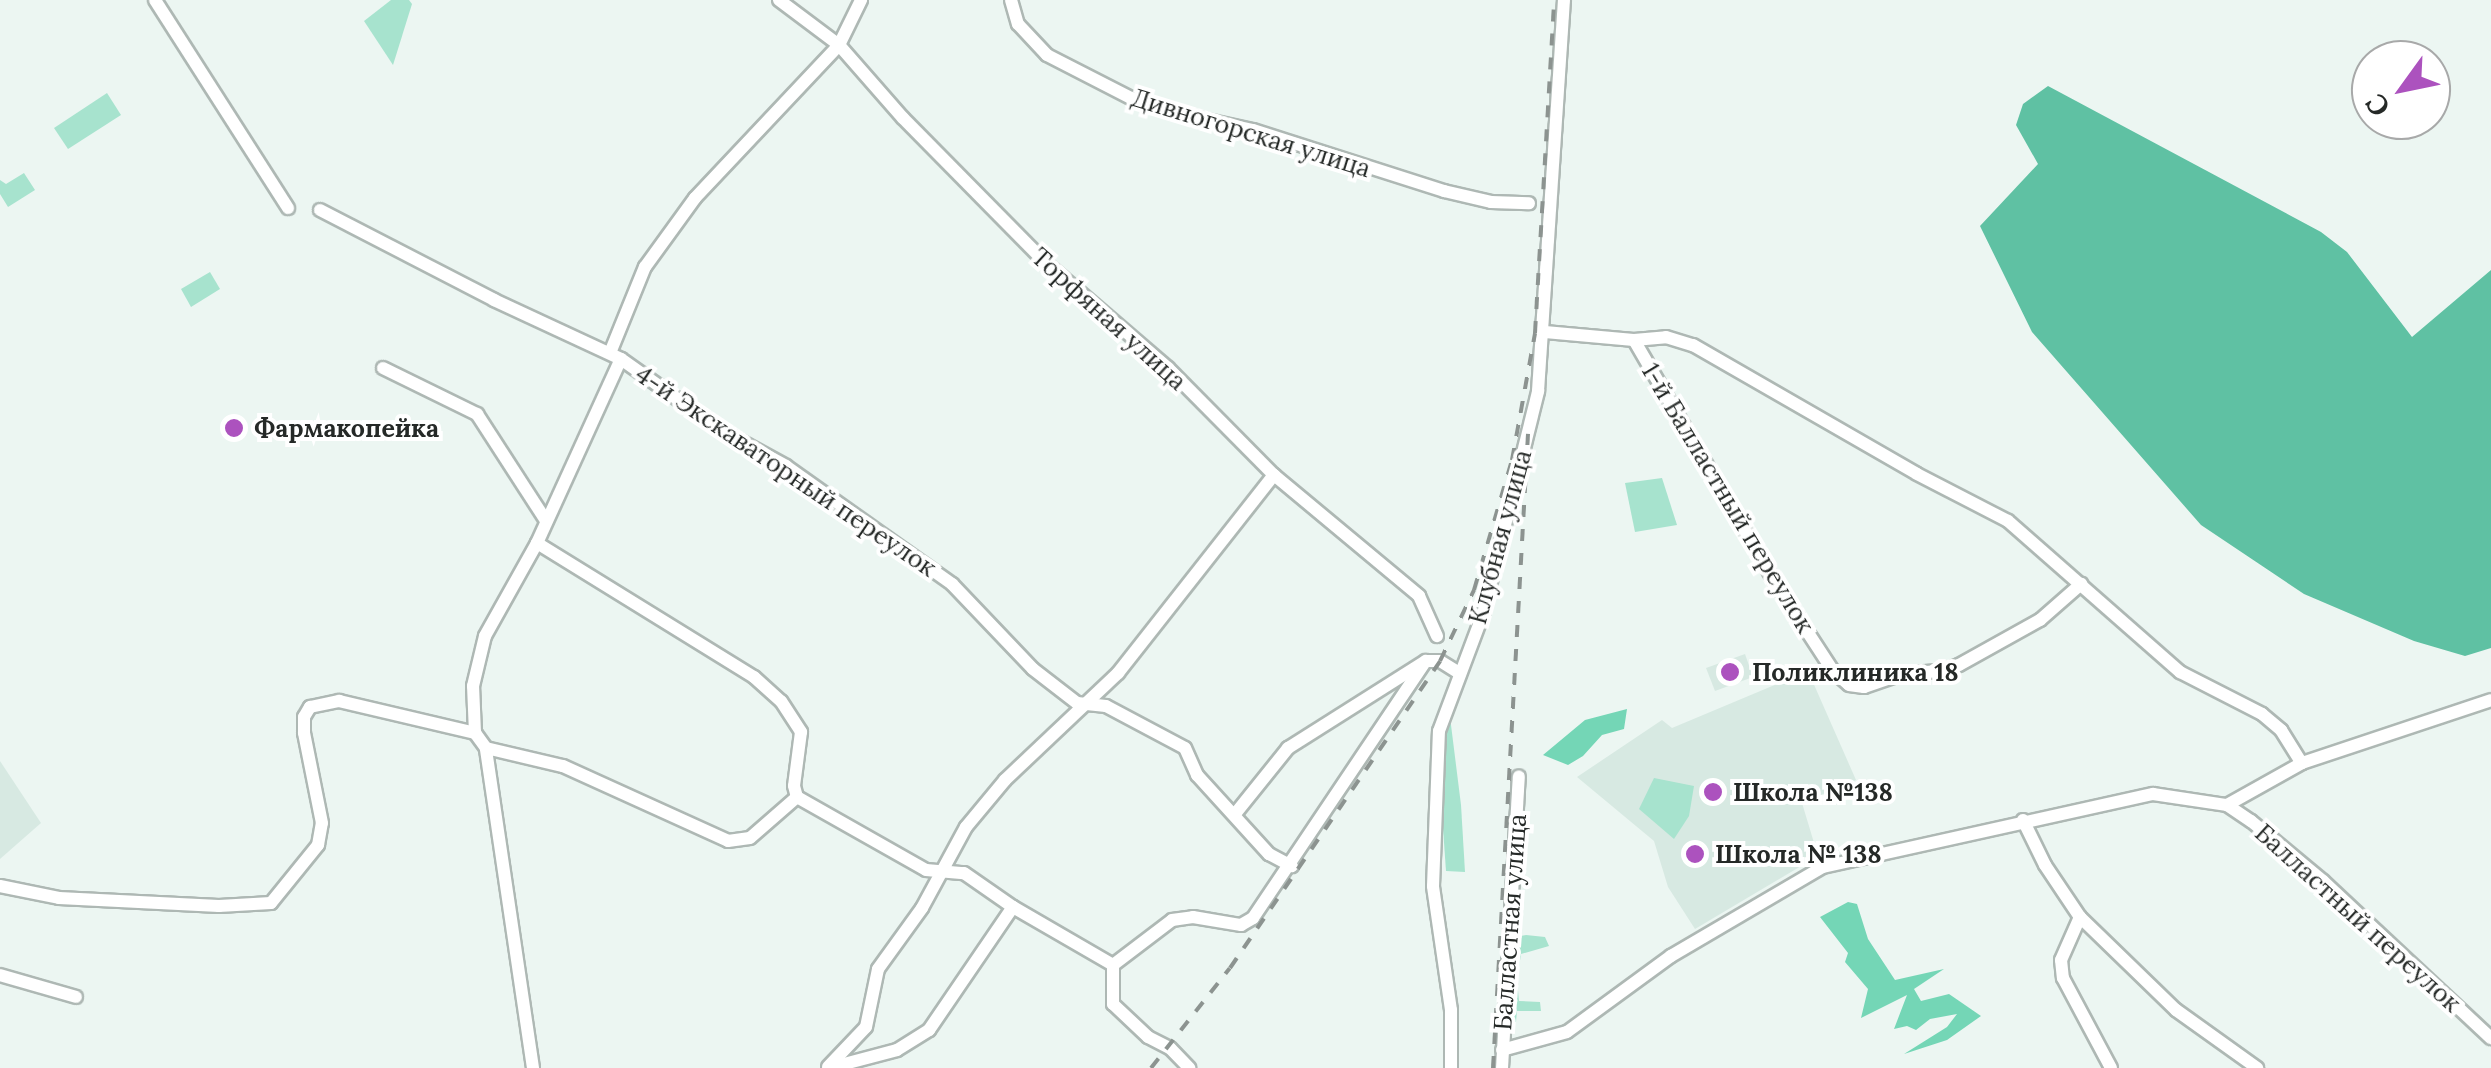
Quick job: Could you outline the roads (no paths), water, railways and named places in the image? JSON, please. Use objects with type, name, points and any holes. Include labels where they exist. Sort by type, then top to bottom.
[{"type":"street","points":[[154,0],[288,208]]},
{"type":"street","name":"Торфяная улица","points":[[779,0],[839,45],[993,212],[1168,368],[1274,475],[1419,596],[1438,636]]},
{"type":"street","points":[[474,734],[472,686],[477,658],[519,568],[537,543],[616,356],[645,267],[695,198],[839,45],[861,0]]},
{"type":"street","name":"Дивногорская улица","points":[[1010,0],[1018,24],[1047,55],[1131,98],[1253,130],[1444,191],[1491,202],[1528,203]]},
{"type":"street","name":"Клубная улица","points":[[1451,1068],[1452,1010],[1433,886],[1432,833],[1439,732],[1483,614],[1538,391],[1545,332],[1564,0]]},
{"type":"street","name":"4-й Экскаваторный переулок","points":[[320,210],[494,300],[616,356],[923,562],[1002,632],[1033,669],[1077,703],[1106,706],[1185,748],[1198,775],[1269,854],[1292,866]]},
{"type":"street","name":"1-й Балластный переулок","points":[[1545,332],[1634,340],[1666,337],[1722,361],[1917,474],[2008,520],[2180,672],[2262,714],[2281,730],[2302,762]]},
{"type":"street","name":"1-й Балластный переулок","points":[[1634,340],[1775,582],[1833,671],[1849,685],[1864,687],[1905,673],[1944,671],[1959,665],[2040,620],[2081,584]]},
{"type":"street","points":[[384,368],[477,414],[544,519]]},
{"type":"street","points":[[828,1068],[866,1027],[878,968],[922,908],[939,870],[1005,780],[1090,704],[1274,475]]},
{"type":"street","points":[[537,543],[754,677],[781,701],[801,732],[794,786],[798,797],[926,870],[964,872],[1013,907],[1113,965]]},
{"type":"street","points":[[1235,814],[1288,748],[1426,661],[1440,661],[1459,673]]},
{"type":"street","points":[[1113,965],[1172,920],[1194,917],[1241,925],[1253,918],[1292,866],[1426,661]]},
{"type":"street","points":[[2227,806],[2302,762],[2491,700]]},
{"type":"street","points":[[0,886],[59,898],[271,903],[318,845],[322,823],[304,732],[304,716],[310,707],[339,701],[474,734],[486,748],[534,1068]]},
{"type":"street","points":[[486,748],[563,766],[728,841],[750,838],[798,797]]},
{"type":"street","name":"Балластная улица","points":[[1502,1068],[1519,776]]},
{"type":"street","name":"Балластный переулок","points":[[1502,1050],[1567,1032],[1671,956],[1824,867],[2153,794],[2227,806],[2323,881],[2491,1038]]},
{"type":"street","points":[[2023,820],[2045,864],[2080,916],[2176,1010],[2257,1068]]},
{"type":"street","points":[[828,1068],[897,1050],[929,1030],[1013,907]]},
{"type":"street","points":[[2080,916],[2062,960],[2063,978],[2111,1068]]},
{"type":"street","points":[[1113,965],[1112,1004],[1148,1037],[1170,1048],[1184,1064]]},
{"type":"street","points":[[0,975],[76,997]]},
{"type":"street","points":[[893,1068],[897,1050]]},
{"type":"railway","points":[[1151,1068],[1230,968],[1440,661],[1474,590],[1512,460],[1535,333],[1554,0]]},
{"type":"railway","points":[[1493,1068],[1528,434]]},
{"type":"place","name":"Фармакопейка","points":[[234,428]]},
{"type":"place","name":"Поликлиника 18","points":[[1730,672]]},
{"type":"place","name":"Школа №138","points":[[1713,792]]},
{"type":"place","name":"Школа № 138","points":[[1695,854]]}]
